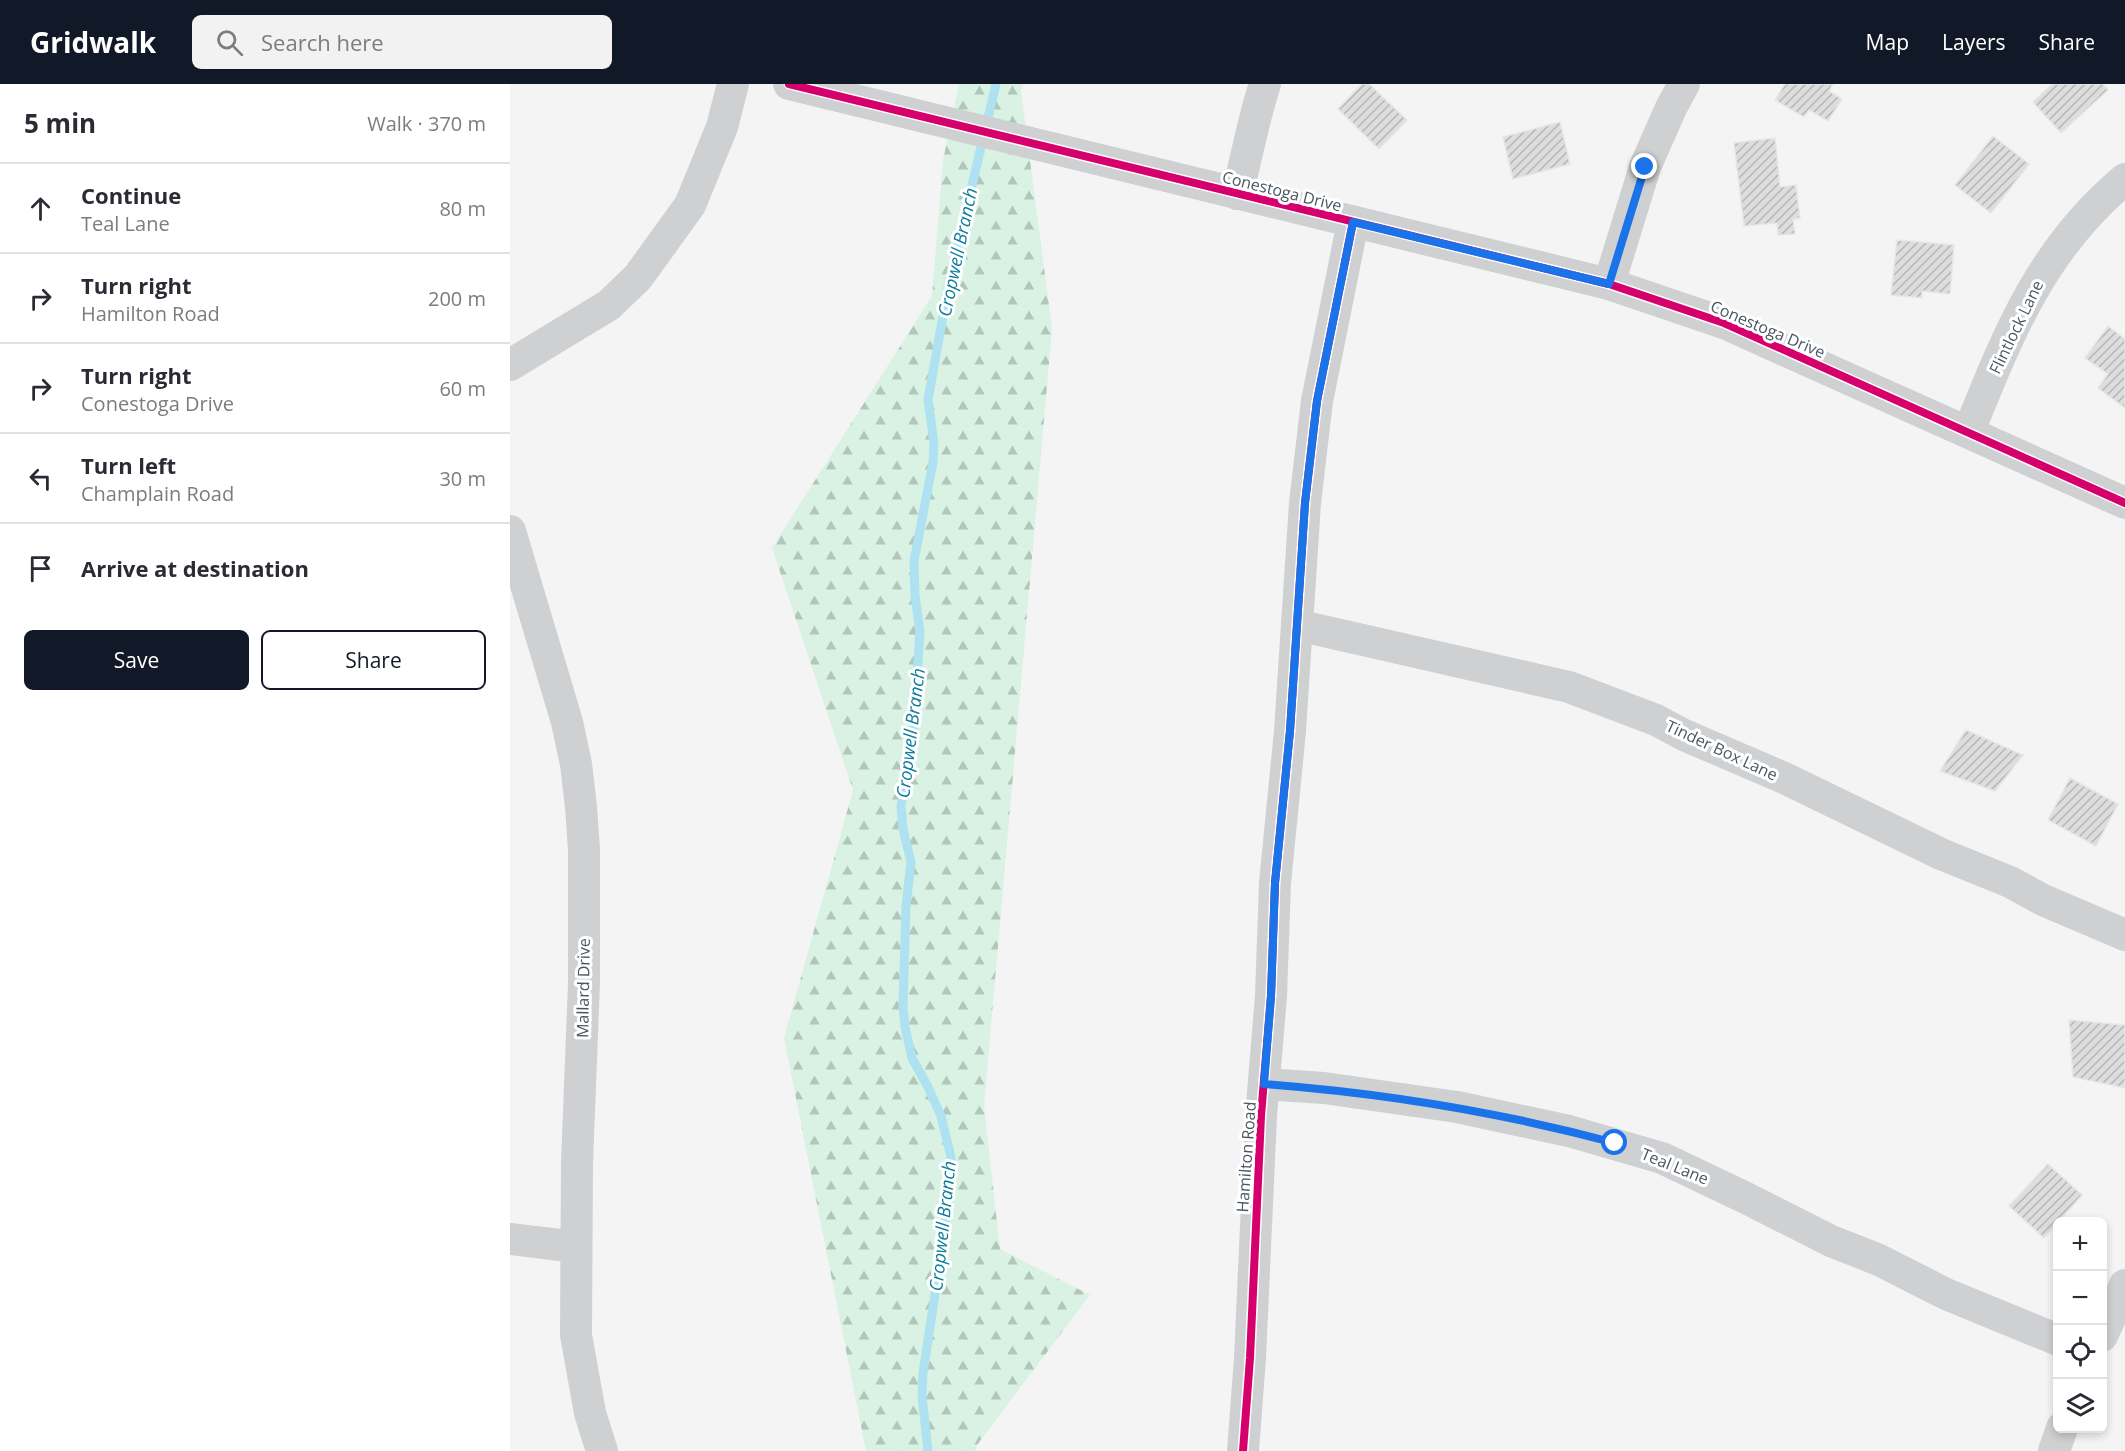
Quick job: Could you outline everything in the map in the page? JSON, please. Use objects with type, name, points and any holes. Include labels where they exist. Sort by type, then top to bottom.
[{"type":"street","points":[[510,365],[609,305],[638,277],[690,205],[722,127],[733,84]]},
{"type":"street","name":"Conestoga Drive","points":[[789,84],[1609,284],[1724,322],[2125,503]]},
{"type":"street","points":[[1238,194],[1256,113],[1265,84]]},
{"type":"street","points":[[1609,284],[1645,167],[1684,84]]},
{"type":"street","name":"Flintlock Lane","points":[[1969,431],[2007,338],[2041,276],[2062,244],[2088,214],[2125,179]]},
{"type":"street","name":"Hamilton Road","points":[[1243,1451],[1250,1358],[1261,1116],[1271,996],[1275,883],[1290,731],[1305,503],[1317,401],[1353,222]]},
{"type":"street","name":"Mallard Drive","points":[[510,531],[567,722],[576,764],[581,807],[584,850],[584,982],[577,1163],[576,1335],[590,1413],[602,1451]]},
{"type":"street","name":"Tinder Box Lane","points":[[1297,625],[1569,687],[1656,720],[1684,735],[1782,777],[1932,850],[2010,882],[2043,900],[2125,935]]},
{"type":"street","name":"Teal Lane","points":[[1264,1084],[1324,1089],[1457,1107],[1615,1143],[1672,1163],[1831,1241],[1879,1260],[1947,1294],[2053,1338]]},
{"type":"street","points":[[510,1239],[576,1246]]},
{"type":"street","points":[[2107,1327],[2125,1285]]},
{"type":"street","points":[[2054,1451],[2060,1433]]},
{"type":"green space","points":[[959,84],[1023,84],[1021,91],[1052,329],[984,1106],[1000,1249],[1090,1295],[977,1445],[976,1451],[866,1451],[784,1038],[853,790],[772,548],[932,296],[943,160]]},
{"type":"building","points":[[1362,84],[1369,84],[1407,120],[1379,149],[1338,109]]},
{"type":"building","points":[[1785,84],[1833,84],[1829,91],[1842,99],[1828,121],[1809,110],[1804,117],[1775,100]]},
{"type":"building","points":[[2052,84],[2103,84],[2108,90],[2061,133],[2033,102]]},
{"type":"building","points":[[1560,122],[1570,164],[1513,179],[1503,137]]},
{"type":"building","points":[[1993,136],[2029,164],[1991,213],[1955,185]]},
{"type":"building","points":[[1775,138],[1780,187],[1796,185],[1800,218],[1793,219],[1795,234],[1778,235],[1777,223],[1744,226],[1734,143]]},
{"type":"building","points":[[1897,240],[1954,245],[1950,294],[1922,291],[1922,298],[1891,295]]},
{"type":"building","points":[[2108,326],[2125,339],[2125,408],[2098,388],[2108,374],[2085,358]]},
{"type":"building","points":[[1966,730],[2023,755],[1995,791],[1940,771]]},
{"type":"building","points":[[2070,778],[2118,804],[2096,846],[2048,820]]},
{"type":"building","points":[[2069,1020],[2125,1025],[2125,1088],[2073,1077]]},
{"type":"building","points":[[2048,1164],[2082,1195],[2063,1217],[2053,1217],[2053,1228],[2044,1238],[2009,1206]]},
{"type":"waterway","name":"Cropwell Branch","points":[[928,1451],[922,1396],[923,1373],[943,1242],[951,1180],[951,1157],[941,1116],[912,1058],[905,1027],[903,1006],[906,906],[911,862],[903,829],[901,806],[914,727],[920,631],[915,596],[914,561],[933,462],[934,443],[928,400],[949,282],[996,84]]},
{"type":"cycle path","points":[[789,84],[1609,284],[1724,323],[2125,503]]},
{"type":"cycle path","points":[[1243,1451],[1250,1358],[1261,1116],[1271,996],[1275,883],[1290,731],[1305,503],[1317,401],[1353,222]]},
{"type":"route","points":[[1615,1143],[1457,1107],[1324,1089],[1264,1084],[1271,996],[1275,883],[1290,731],[1305,503],[1317,401],[1353,222],[1609,284],[1645,167]]}]
